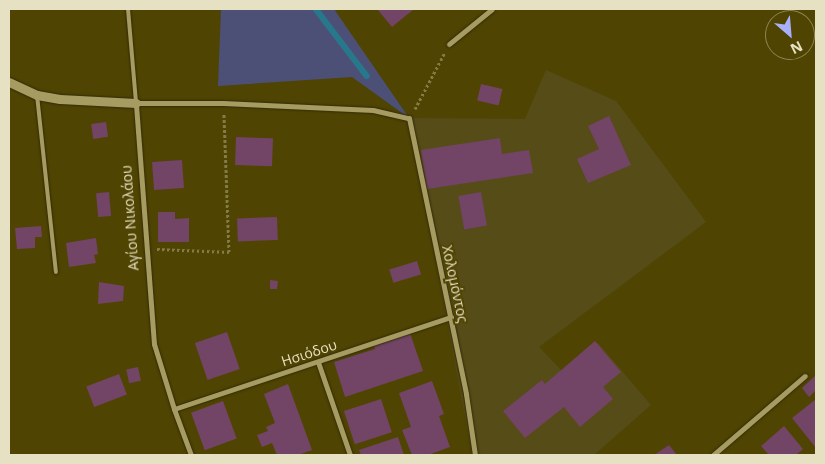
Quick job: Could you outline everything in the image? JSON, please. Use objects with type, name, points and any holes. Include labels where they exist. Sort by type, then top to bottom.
[{"type":"street","points":[[450,44],[492,9]]},
{"type":"street","points":[[9,82],[37,95],[60,99],[136,103],[223,103],[373,110],[409,118]]},
{"type":"street","name":"Αγίου Νικολάου","points":[[136,103],[154,344],[174,409],[191,455]]},
{"type":"street","name":"Χολομόντος","points":[[409,118],[451,317],[466,394],[475,455]]},
{"type":"street","name":"Ησιόδου","points":[[174,409],[451,317]]},
{"type":"street","points":[[318,362],[350,455]]},
{"type":"street","points":[[713,455],[805,376]]},
{"type":"lane","points":[[128,9],[136,103]]},
{"type":"lane","points":[[37,95],[56,272]]},
{"type":"path","points":[[409,118],[450,44]]},
{"type":"path","points":[[146,248],[229,252],[223,103]]},
{"type":"shaded area","points":[[221,9],[334,9],[409,118],[352,77],[218,86]]},
{"type":"shaded area","points":[[546,70],[616,101],[706,222],[539,347],[563,372],[598,343],[651,405],[594,455],[472,455],[409,118],[525,119]]},
{"type":"building","points":[[377,9],[414,9],[392,27]]},
{"type":"building","points":[[481,84],[502,89],[499,106],[477,101]]},
{"type":"building","points":[[609,116],[631,165],[588,183],[577,159],[599,149],[588,126]]},
{"type":"building","points":[[106,122],[108,137],[93,139],[91,124]]},
{"type":"building","points":[[236,137],[273,138],[272,166],[235,165]]},
{"type":"building","points":[[500,138],[502,154],[529,150],[533,173],[427,189],[421,150]]},
{"type":"building","points":[[182,160],[184,188],[154,190],[152,162]]},
{"type":"building","points":[[109,192],[111,216],[98,217],[96,193]]},
{"type":"building","points":[[481,192],[487,225],[464,229],[458,196]]},
{"type":"building","points":[[158,212],[175,212],[175,219],[189,218],[189,242],[158,242]]},
{"type":"building","points":[[277,217],[278,240],[238,241],[237,218]]},
{"type":"building","points":[[41,226],[42,237],[35,237],[35,248],[17,249],[15,228]]},
{"type":"building","points":[[96,238],[98,254],[94,255],[96,263],[69,267],[66,243]]},
{"type":"building","points":[[417,261],[421,274],[393,283],[389,269]]},
{"type":"building","points":[[270,280],[278,281],[277,289],[270,289]]},
{"type":"building","points":[[99,282],[124,286],[123,301],[98,304]]},
{"type":"building","points":[[227,332],[240,369],[208,380],[195,343]]},
{"type":"building","points":[[410,333],[423,371],[345,397],[334,362],[375,349],[374,346]]},
{"type":"building","points":[[595,341],[621,372],[603,387],[613,399],[580,427],[564,407],[525,438],[503,411],[542,380],[545,384]]},
{"type":"building","points":[[138,367],[141,381],[129,383],[126,369]]},
{"type":"building","points":[[119,374],[127,395],[94,407],[86,387]]},
{"type":"building","points":[[816,375],[816,390],[809,397],[802,388]]},
{"type":"building","points":[[432,381],[444,414],[439,416],[450,447],[428,455],[412,455],[402,430],[411,427],[399,393]]},
{"type":"building","points":[[288,384],[312,450],[298,455],[277,455],[272,443],[262,447],[257,435],[268,431],[266,427],[275,423],[264,394]]},
{"type":"building","points":[[381,399],[392,432],[355,444],[344,411]]},
{"type":"building","points":[[816,399],[816,448],[792,418]]},
{"type":"building","points":[[223,401],[237,439],[205,450],[191,413]]},
{"type":"building","points":[[784,426],[803,449],[796,455],[769,455],[761,446]]},
{"type":"building","points":[[398,437],[404,455],[361,455],[359,450]]},
{"type":"building","points":[[669,445],[677,455],[654,455]]},
{"type":"waterway","points":[[316,9],[367,76]]}]
